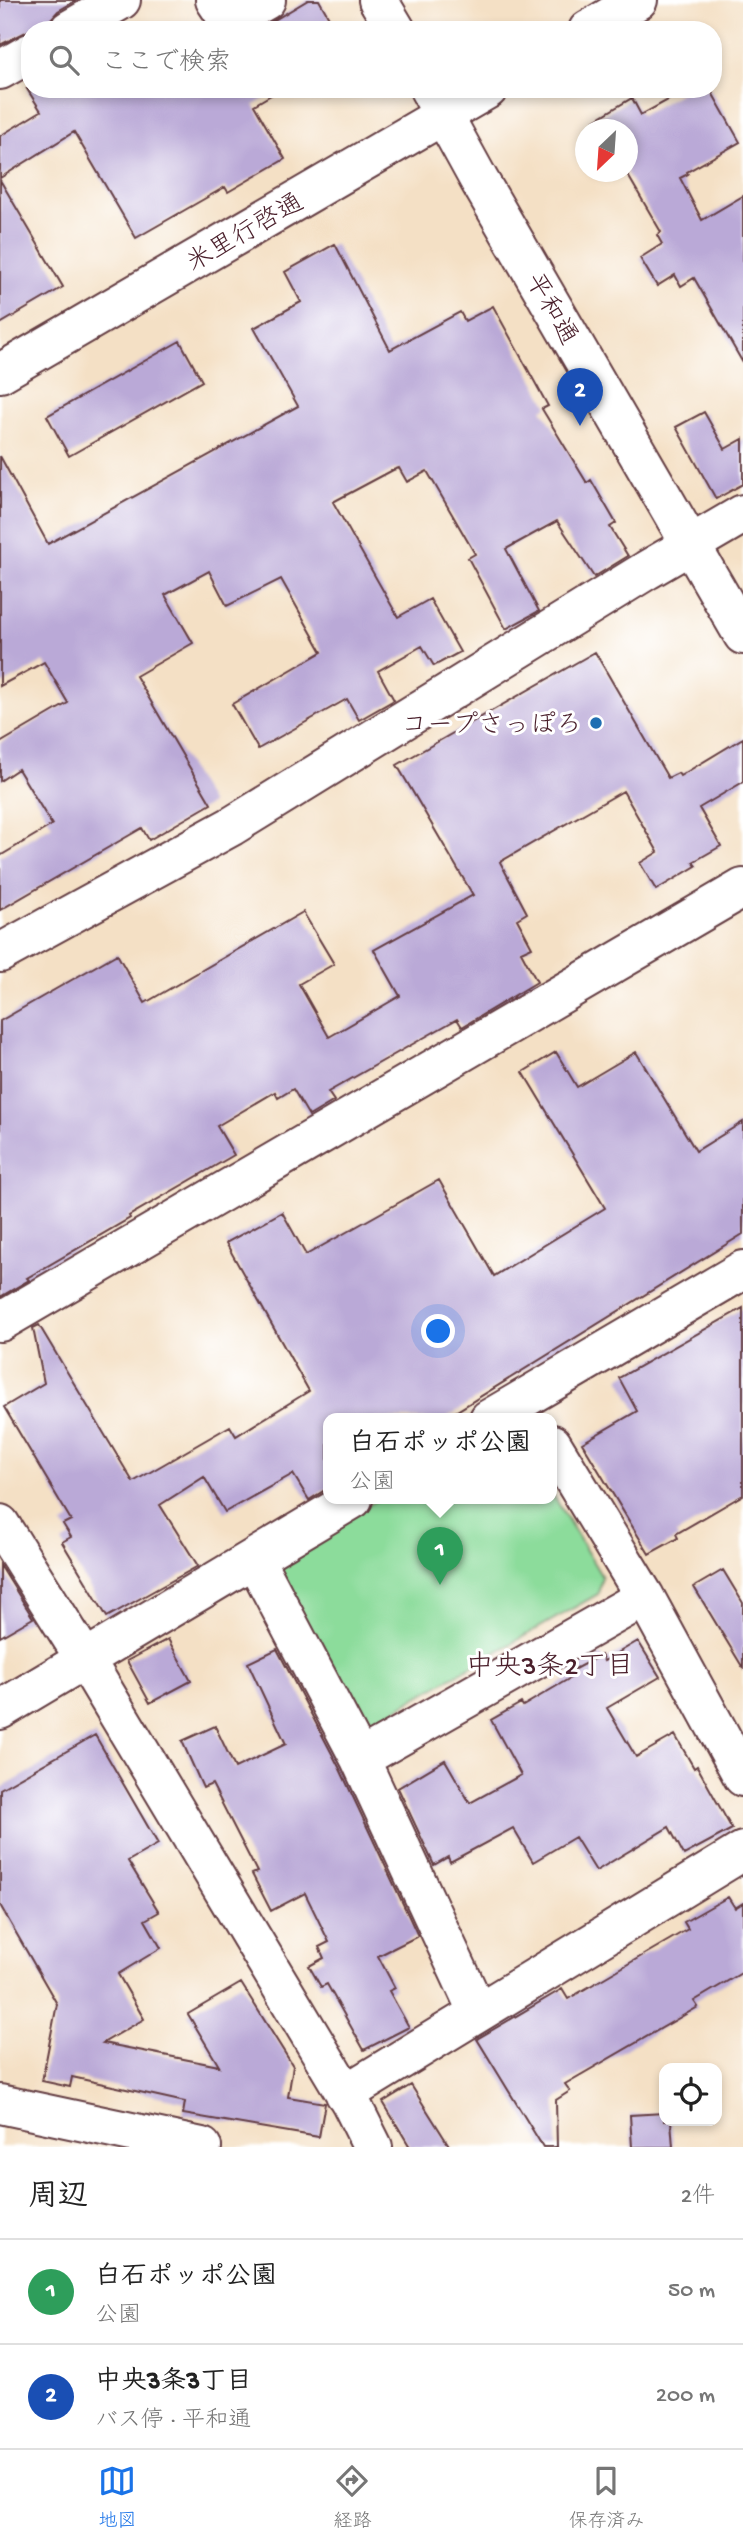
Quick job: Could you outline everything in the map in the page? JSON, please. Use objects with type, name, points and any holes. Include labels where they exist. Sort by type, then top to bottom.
[{"type":"street","points":[[85,21],[121,0]]},
{"type":"street","points":[[215,0],[229,21],[266,0]]},
{"type":"street","points":[[378,0],[391,21]]},
{"type":"street","points":[[603,21],[638,0]]},
{"type":"street","points":[[0,70],[21,58]]},
{"type":"street","name":"米里行啓通","points":[[0,373],[436,102]]},
{"type":"street","name":"平和通","points":[[436,102],[743,635]]},
{"type":"street","points":[[0,953],[232,826],[743,514]]},
{"type":"street","points":[[0,1322],[743,888]]},
{"type":"street","points":[[511,1413],[530,1408],[743,1270]]},
{"type":"street","points":[[557,1452],[645,1597],[743,1777]]},
{"type":"street","points":[[0,1710],[345,1504]]},
{"type":"street","points":[[0,1524],[86,1661],[345,2094],[373,2147]]},
{"type":"street","points":[[254,1558],[360,1759],[478,2013]]},
{"type":"street","points":[[360,1759],[645,1597]]},
{"type":"street","points":[[345,2094],[743,1851]]},
{"type":"street","points":[[0,2104],[202,2147]]},
{"type":"green space","points":[[557,1501],[602,1577],[598,1594],[365,1727],[268,1565],[371,1504],[557,1504]]},
{"type":"building","points":[[0,0],[77,0],[58,11],[50,21],[21,21],[21,34],[0,45]]},
{"type":"building","points":[[308,0],[319,0],[331,21],[273,21]]},
{"type":"building","points":[[33,98],[266,98],[254,105],[285,159],[228,192],[225,187],[136,238],[74,132],[0,178],[0,136],[41,111]]},
{"type":"building","points":[[632,98],[641,115],[672,98],[715,98],[740,142],[680,178],[702,220],[743,196],[743,363],[694,278],[681,286],[675,275],[657,286],[640,258],[662,244],[657,235],[661,232],[632,182],[638,182],[638,119],[597,119]]},
{"type":"building","points":[[0,180],[63,287],[0,324]]},
{"type":"building","points":[[335,244],[390,350],[460,312],[465,321],[493,306],[548,406],[542,409],[587,483],[591,480],[616,523],[610,527],[628,556],[594,577],[557,521],[506,549],[539,611],[506,629],[468,558],[475,554],[427,471],[407,482],[399,468],[393,470],[333,502],[398,617],[430,599],[460,652],[434,666],[422,646],[378,671],[394,700],[359,720],[347,699],[258,749],[232,704],[322,652],[281,579],[227,606],[209,571],[165,595],[193,643],[136,676],[211,804],[149,840],[142,828],[0,910],[0,856],[52,825],[18,769],[0,781],[0,743],[68,703],[44,662],[0,686],[0,456],[48,544],[298,406],[254,328],[301,302],[285,272]]},
{"type":"building","points":[[180,341],[202,381],[69,456],[47,416]]},
{"type":"building","points":[[704,412],[725,449],[743,439],[743,484],[716,499],[676,427]]},
{"type":"building","points":[[595,652],[668,778],[678,773],[680,776],[743,738],[743,782],[699,808],[721,846],[693,862],[696,866],[656,890],[640,863],[658,852],[623,791],[500,862],[527,913],[517,919],[532,947],[521,952],[537,982],[462,1027],[457,1019],[328,1092],[334,1101],[309,1116],[293,1089],[278,1098],[275,1092],[217,1126],[234,1155],[129,1216],[130,1218],[27,1278],[29,1280],[0,1297],[0,1021],[117,954],[145,1003],[303,912],[334,964],[299,984],[329,1037],[400,996],[374,950],[473,895],[397,765]]},
{"type":"building","points":[[556,1052],[577,1087],[636,1052],[696,1151],[743,1122],[743,1234],[454,1413],[323,1413],[323,1491],[309,1500],[293,1474],[225,1512],[204,1477],[160,1505],[198,1566],[107,1617],[62,1542],[71,1537],[63,1524],[71,1520],[4,1407],[44,1383],[33,1328],[39,1325],[133,1482],[230,1426],[236,1436],[309,1391],[226,1243],[282,1212],[306,1255],[439,1180],[494,1276],[605,1208],[523,1072]]},
{"type":"building","points":[[743,1308],[743,1495],[676,1534],[678,1538],[649,1554],[582,1443],[637,1411],[619,1378]]},
{"type":"building","points":[[0,1565],[33,1618],[0,1637]]},
{"type":"building","points":[[723,1570],[743,1603],[743,1668],[694,1587]]},
{"type":"building","points":[[168,1639],[191,1681],[150,1703],[127,1661]]},
{"type":"building","points":[[638,1641],[660,1677],[607,1708],[636,1757],[675,1735],[694,1768],[697,1766],[732,1829],[684,1855],[669,1827],[596,1871],[575,1837],[533,1862],[513,1828],[450,1862],[448,1857],[434,1865],[398,1788],[445,1760],[470,1803],[521,1775],[491,1720],[521,1703],[523,1706],[572,1677],[569,1672],[601,1655],[604,1661]]},
{"type":"building","points":[[277,1649],[340,1769],[418,1936],[378,1956],[395,1988],[389,1991],[409,2027],[364,2050],[327,1984],[321,1987],[309,1966],[324,1958],[319,1947],[329,1942],[305,1893],[271,1911],[252,1874],[257,1872],[212,1784],[203,1788],[182,1741],[215,1726],[235,1768],[286,1744],[248,1663]]},
{"type":"building","points":[[95,1735],[158,1844],[128,1861],[159,1912],[145,1920],[161,1948],[118,1974],[144,2019],[103,2043],[219,2066],[188,2014],[241,1983],[293,2066],[288,2097],[325,2103],[319,2137],[183,2114],[185,2102],[72,2077],[70,2087],[42,2081],[57,2004],[0,1905],[0,1789]]},
{"type":"building","points":[[728,1897],[735,1908],[743,1903],[743,1972],[694,2001],[698,2007],[565,2084],[570,2091],[556,2100],[557,2147],[543,2147],[477,2039],[562,1989],[568,1999],[688,1929],[684,1922]]},
{"type":"building","points":[[411,2085],[450,2147],[410,2147],[383,2102]]},
{"type":"building","points":[[659,2113],[659,2126],[671,2126],[673,2147],[632,2147],[630,2115]]},
{"type":"place","name":"中央3条3丁目","points":[[580,426]]},
{"type":"place","name":"コープさっぽろ","points":[[596,723]]},
{"type":"place","name":"白石ポッポ公園","points":[[440,1585]]},
{"type":"district","name":"中央3条2丁目","points":[[550,1664]]}]
